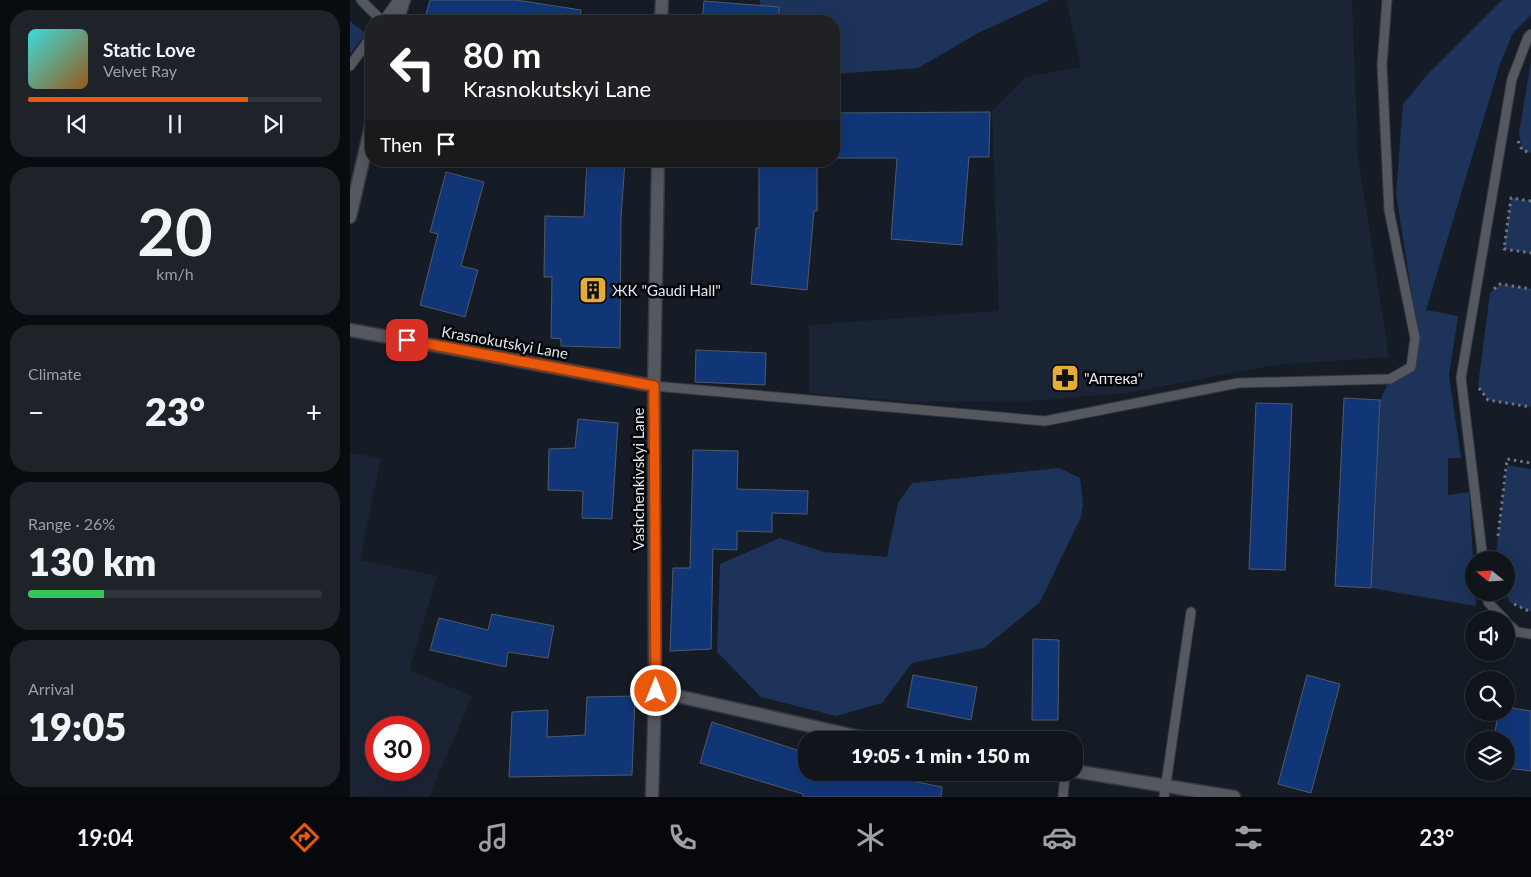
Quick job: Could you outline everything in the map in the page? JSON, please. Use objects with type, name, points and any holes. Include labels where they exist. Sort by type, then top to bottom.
[{"type":"street","points":[[399,15],[404,0]]},
{"type":"street","points":[[661,15],[662,0]]},
{"type":"street","points":[[350,217],[353,187],[365,146]]},
{"type":"street","name":"Vashchenkivskyi Lane","points":[[652,797],[656,691],[654,386],[658,167]]},
{"type":"street","name":"Krasnokutskyi Lane","points":[[350,330],[654,386]]},
{"type":"street","points":[[656,691],[833,731]]},
{"type":"street","points":[[1083,773],[1165,791],[1234,797]]},
{"type":"lane","points":[[361,0],[376,15]]},
{"type":"lane","points":[[387,15],[398,0]]},
{"type":"lane","points":[[654,386],[1044,421],[1238,383],[1390,379],[1411,367],[1414,338],[1389,210],[1382,64],[1388,0]]},
{"type":"lane","points":[[1482,551],[1461,378],[1512,78],[1528,37],[1531,34]]},
{"type":"lane","points":[[350,66],[365,45]]},
{"type":"lane","points":[[1488,601],[1496,611]]},
{"type":"lane","points":[[1165,791],[1192,612]]},
{"type":"lane","points":[[1515,631],[1531,634]]},
{"type":"lane","points":[[1063,797],[1064,781]]},
{"type":"path","points":[[1531,201],[1511,198],[1504,249],[1531,253]]},
{"type":"path","points":[[1490,293],[1500,284],[1531,289]]},
{"type":"path","points":[[1478,386],[1488,400],[1531,407]]},
{"type":"path","points":[[1498,541],[1507,459],[1531,463]]},
{"type":"path","points":[[1510,602],[1531,612]]},
{"type":"shaded area","points":[[760,0],[1050,0],[978,33],[918,68],[840,74],[840,15],[761,15]]},
{"type":"shaded area","points":[[1066,0],[1352,0],[1358,156],[1389,357],[1274,365],[1126,393],[1030,401],[914,402],[809,393],[809,325],[999,311],[992,111],[1026,77],[1081,67]]},
{"type":"shaded area","points":[[1502,0],[1531,0],[1531,15],[1513,33],[1500,64],[1426,310],[1458,316],[1449,375],[1461,458],[1448,458],[1448,495],[1469,492],[1473,551],[1465,551],[1465,601],[1476,601],[1476,606],[1371,588],[1380,400],[1390,379],[1411,367],[1418,333],[1396,194],[1403,104],[1427,75]]},
{"type":"shaded area","points":[[350,21],[365,35],[350,54]]},
{"type":"shaded area","points":[[1531,61],[1531,153],[1522,150],[1519,133]]},
{"type":"shaded area","points":[[1511,198],[1531,201],[1531,253],[1504,249]]},
{"type":"shaded area","points":[[1500,284],[1531,289],[1531,407],[1488,400],[1478,386],[1490,293]]},
{"type":"shaded area","points":[[350,453],[381,458],[360,560],[437,576],[409,670],[472,696],[429,797],[350,797]]},
{"type":"shaded area","points":[[1507,465],[1531,469],[1531,612],[1509,601],[1515,601],[1515,551],[1496,551]]},
{"type":"shaded area","points":[[1059,468],[1080,478],[1083,504],[1081,517],[1040,602],[984,648],[912,663],[882,703],[836,716],[761,697],[717,652],[720,564],[780,538],[824,552],[887,557],[898,503],[912,483]]},
{"type":"building","points":[[430,0],[516,0],[581,10],[581,15],[426,15]]},
{"type":"building","points":[[704,1],[779,7],[779,15],[703,15]]},
{"type":"building","points":[[990,112],[989,157],[969,157],[962,245],[891,239],[897,158],[840,158],[840,113]]},
{"type":"building","name":"ЖК \"Gaudi Hall\"","points":[[587,167],[625,167],[621,217],[620,348],[561,346],[561,339],[551,338],[552,277],[544,277],[545,216],[584,217]]},
{"type":"building","points":[[759,167],[817,167],[817,211],[814,211],[807,290],[751,284],[756,228],[759,228]]},
{"type":"building","points":[[446,172],[484,182],[461,266],[478,270],[465,317],[420,305],[438,234],[430,232]]},
{"type":"building","points":[[696,350],[766,353],[765,385],[695,382]]},
{"type":"building","points":[[1344,398],[1380,400],[1371,588],[1335,586]]},
{"type":"building","points":[[1256,403],[1292,404],[1285,570],[1249,569]]},
{"type":"building","points":[[578,419],[618,423],[612,519],[582,518],[583,491],[548,490],[549,449],[575,448]]},
{"type":"building","points":[[693,450],[738,451],[737,489],[808,491],[807,514],[772,513],[772,532],[737,531],[737,550],[713,549],[711,649],[670,651],[673,568],[690,568]]},
{"type":"building","points":[[492,614],[554,626],[548,658],[508,652],[506,667],[430,650],[439,618],[488,630]]},
{"type":"building","points":[[1033,639],[1059,640],[1058,720],[1032,720]]},
{"type":"building","points":[[913,675],[977,687],[971,720],[907,707]]},
{"type":"building","points":[[1307,675],[1340,684],[1311,793],[1278,784]]},
{"type":"building","points":[[635,696],[632,775],[509,777],[512,712],[548,710],[547,737],[585,735],[587,697]]},
{"type":"building","points":[[1515,708],[1531,711],[1531,771],[1515,769],[1515,731],[1495,731],[1497,721],[1515,721]]},
{"type":"building","points":[[712,722],[798,750],[798,781],[912,781],[942,787],[941,797],[803,797],[803,794],[700,763]]},
{"type":"place","name":"ЖК \"Gaudi Hall\"","points":[[593,290]]},
{"type":"place","name":"\"Аптека\"","points":[[1065,378]]},
{"type":"route","points":[[407,340],[654,386],[656,691]]}]
